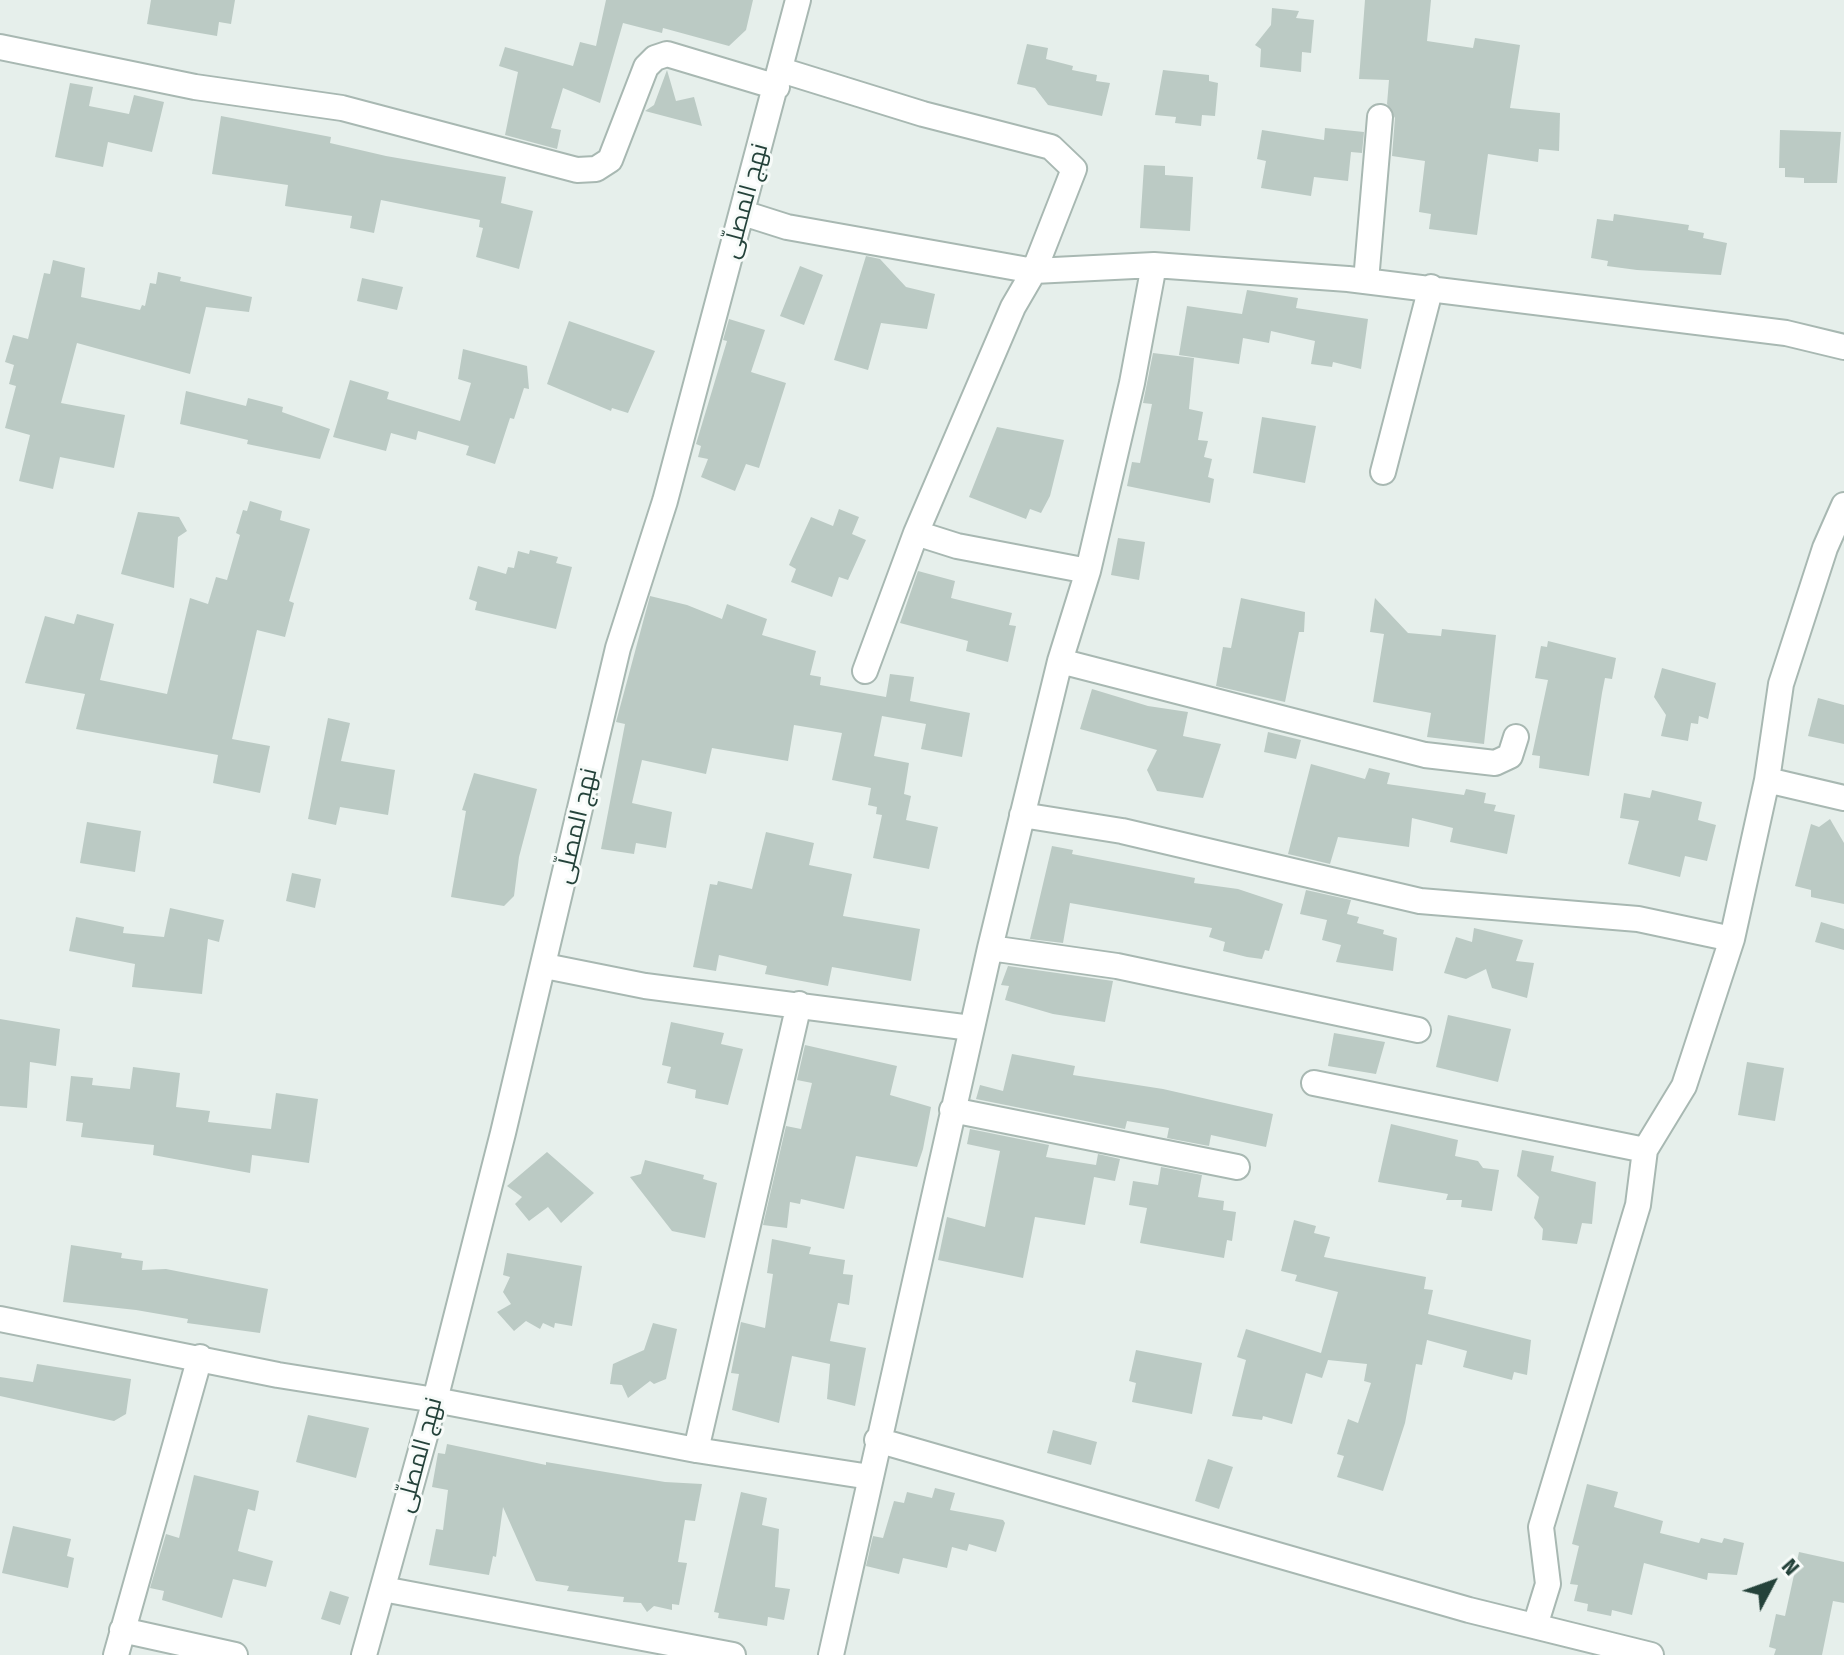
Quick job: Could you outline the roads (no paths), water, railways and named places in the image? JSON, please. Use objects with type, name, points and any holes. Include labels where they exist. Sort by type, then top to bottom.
[{"type":"street","name":"نهج المصلّى","points":[[364,1655],[435,1400],[545,966],[618,648],[665,501],[798,0]]},
{"type":"street","points":[[0,47],[195,87],[342,108],[577,170],[596,169],[610,160],[646,67],[655,58],[667,54],[779,78],[1051,147],[1074,169],[1034,271],[1007,321],[916,533],[865,671]]},
{"type":"street","points":[[1366,281],[1380,117]]},
{"type":"street","points":[[743,213],[787,227],[1034,271],[1154,265],[1431,287],[1786,333],[1844,347]]},
{"type":"street","points":[[831,1655],[971,1028],[1060,661],[1088,571],[1132,383],[1154,265]]},
{"type":"street","points":[[1383,472],[1431,287]]},
{"type":"street","points":[[1535,1626],[1548,1584],[1541,1527],[1638,1205],[1645,1150],[1684,1086],[1732,939],[1767,780],[1781,684],[1793,641],[1844,505]]},
{"type":"street","points":[[916,533],[957,546],[1088,571]]},
{"type":"street","points":[[1060,661],[1425,755],[1495,763],[1510,756],[1516,737]]},
{"type":"street","points":[[1767,780],[1844,798]]},
{"type":"street","points":[[1022,815],[1122,831],[1420,901],[1638,919],[1732,939]]},
{"type":"street","points":[[990,948],[1117,966],[1418,1030]]},
{"type":"street","points":[[545,966],[645,986],[971,1028]]},
{"type":"street","points":[[696,1450],[799,1004]]},
{"type":"street","points":[[1314,1083],[1645,1150]]},
{"type":"street","points":[[952,1110],[1237,1167]]},
{"type":"street","points":[[0,1319],[278,1375],[435,1400],[696,1450],[870,1477]]},
{"type":"street","points":[[116,1655],[200,1357]]},
{"type":"street","points":[[877,1440],[1335,1573],[1651,1655]]},
{"type":"street","points":[[383,1589],[733,1655]]},
{"type":"street","points":[[122,1630],[235,1655]]}]
